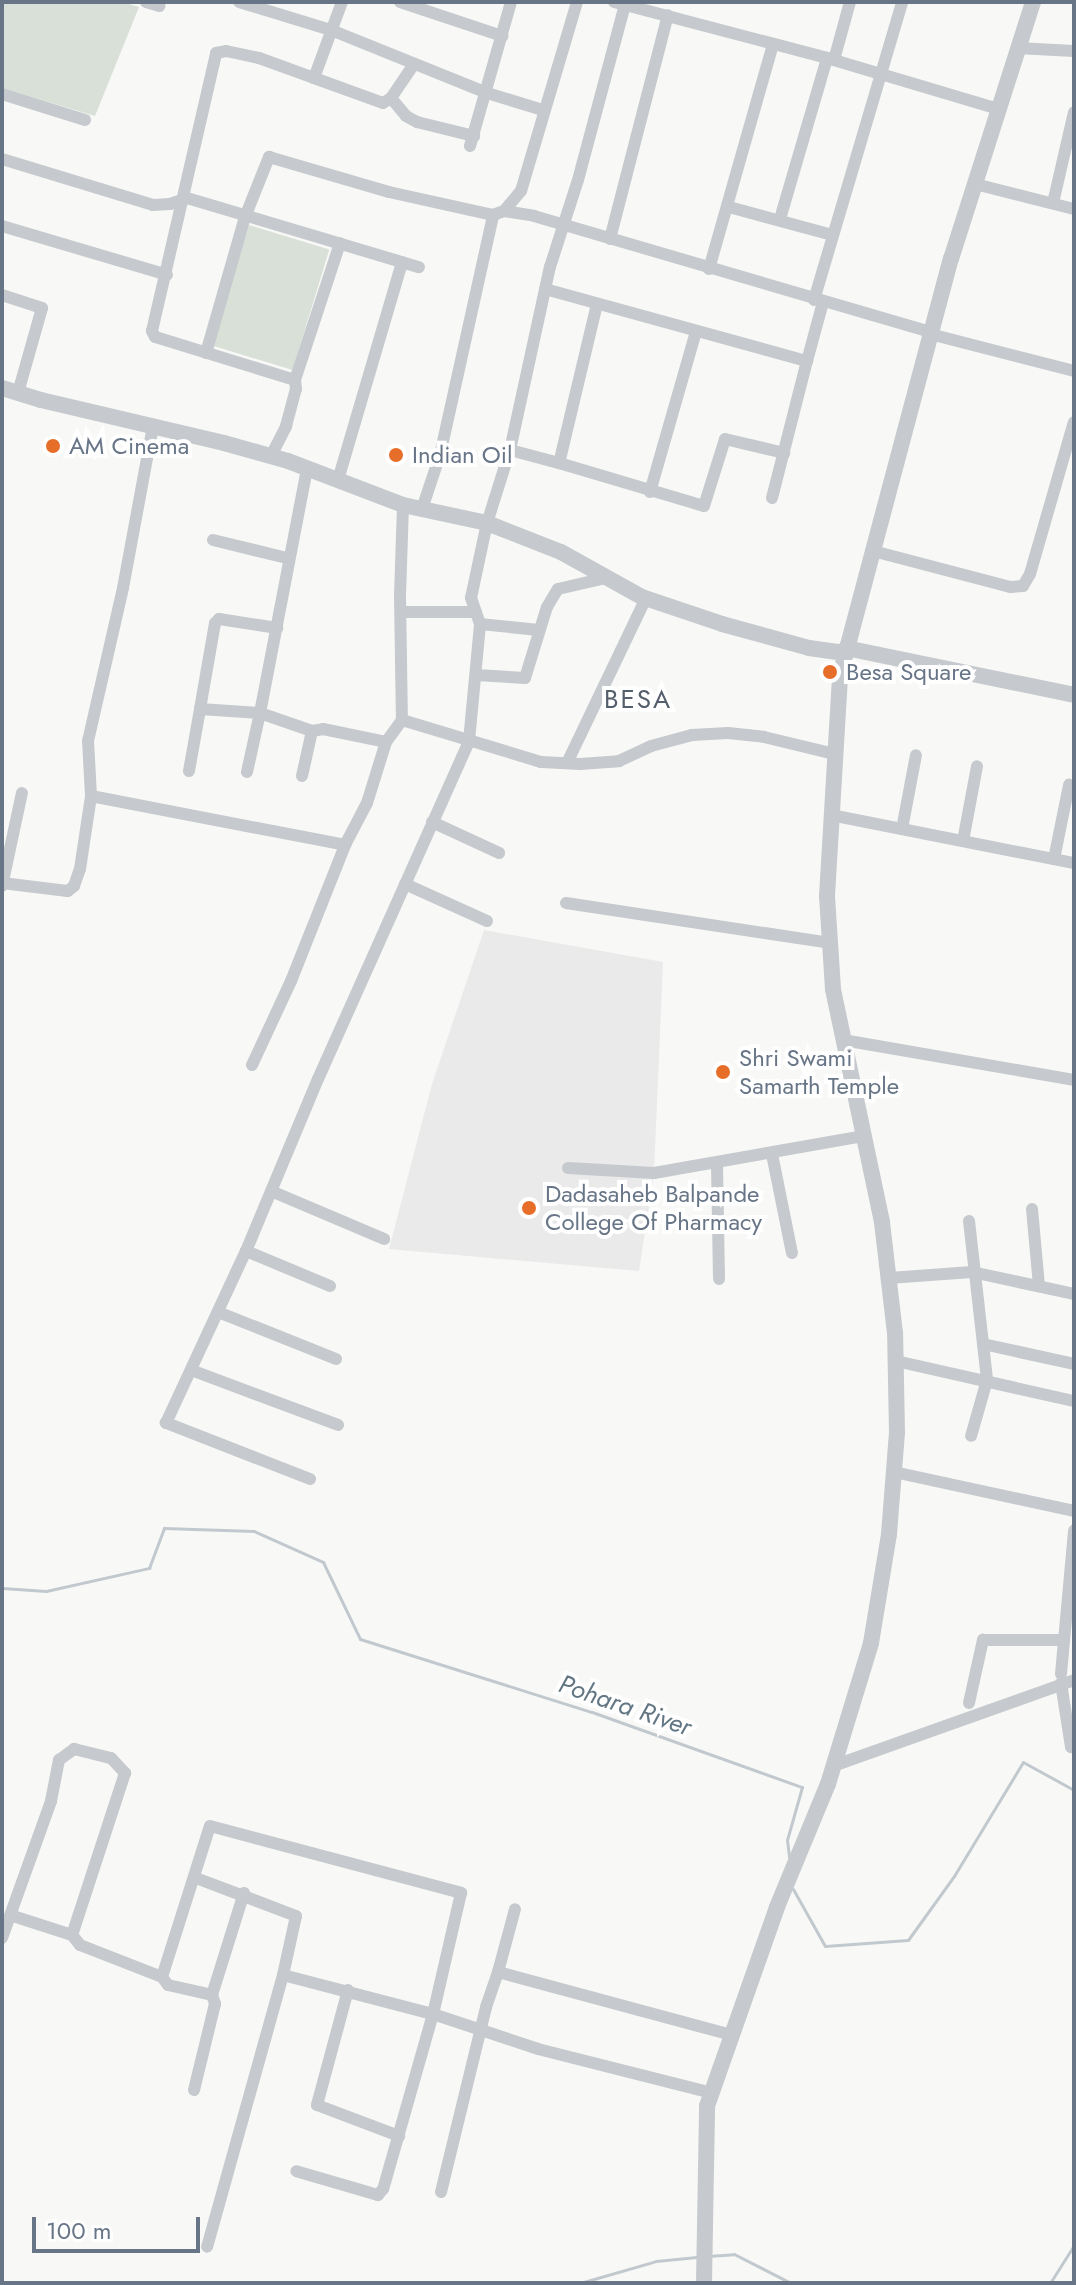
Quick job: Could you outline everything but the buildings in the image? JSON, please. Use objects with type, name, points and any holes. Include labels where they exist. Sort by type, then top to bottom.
[{"type":"street","points":[[239,2],[331,30],[487,93],[543,110]]},
{"type":"street","points":[[314,78],[342,2]]},
{"type":"street","points":[[400,2],[502,36]]},
{"type":"street","points":[[391,98],[406,116],[417,122],[472,141],[511,2]]},
{"type":"street","points":[[422,509],[440,455],[499,213],[521,191],[577,2]]},
{"type":"street","points":[[780,219],[850,2]]},
{"type":"street","points":[[772,498],[807,361],[832,235],[902,2]]},
{"type":"street","points":[[704,2283],[703,2191],[707,2106],[777,1907],[828,1784],[871,1643],[889,1534],[894,1472],[896,1361],[889,1278],[882,1222],[833,989],[827,896],[835,754],[846,650],[930,333],[1033,2]]},
{"type":"street","points":[[310,1479],[166,1423],[246,1251],[469,741],[478,618],[471,598],[487,523],[510,450],[545,289],[578,180],[620,3],[831,59],[998,109]]},
{"type":"street","points":[[610,239],[668,15]]},
{"type":"street","points":[[709,269],[773,44]]},
{"type":"street","points":[[1017,48],[1074,51]]},
{"type":"street","points":[[295,380],[155,337],[152,331],[185,199],[216,53],[226,51],[259,58],[383,103],[391,98],[414,64]]},
{"type":"street","points":[[2,94],[85,120]]},
{"type":"street","points":[[1053,203],[1074,112]]},
{"type":"street","points":[[206,353],[245,217],[269,157],[389,192],[562,225],[930,333],[1074,371]]},
{"type":"street","points":[[2,159],[153,205],[185,199],[419,267]]},
{"type":"street","points":[[975,184],[1074,209]]},
{"type":"street","points":[[729,207],[832,235]]},
{"type":"street","points":[[2,226],[167,275]]},
{"type":"street","points":[[271,456],[286,426],[296,389],[295,380],[340,243]]},
{"type":"street","points":[[338,480],[402,262]]},
{"type":"street","points":[[545,289],[807,361]]},
{"type":"street","points":[[2,295],[42,308],[10,391],[271,456],[403,505],[487,523],[561,552],[646,598],[722,624],[809,648],[846,650],[1074,695]]},
{"type":"street","points":[[559,463],[597,304]]},
{"type":"street","points":[[650,492],[696,332]]},
{"type":"street","points":[[873,551],[1010,587],[1023,586],[1030,574],[1074,422]]},
{"type":"street","points":[[22,793],[2,884],[68,891],[74,886],[91,796],[88,741],[123,588],[153,426]]},
{"type":"street","points":[[510,450],[704,506],[725,439],[784,453]]},
{"type":"street","points":[[247,772],[307,468]]},
{"type":"street","points":[[252,1065],[291,981],[345,845],[367,803],[386,742],[402,720],[403,505]]},
{"type":"street","points":[[213,540],[287,558]]},
{"type":"street","points":[[476,675],[525,678],[539,630],[558,589],[605,578]]},
{"type":"street","points":[[567,763],[646,598]]},
{"type":"street","points":[[401,612],[478,618],[539,630]]},
{"type":"street","points":[[189,771],[215,623],[219,619],[277,628]]},
{"type":"street","points":[[200,709],[260,713],[312,731],[323,729],[386,742]]},
{"type":"street","points":[[402,720],[541,762],[619,761],[651,746],[692,735],[728,733],[764,737],[835,754]]},
{"type":"street","points":[[302,776],[312,731]]},
{"type":"street","points":[[902,829],[916,755]]},
{"type":"street","points":[[963,841],[977,766]]},
{"type":"street","points":[[1054,859],[1069,785]]},
{"type":"street","points":[[91,796],[345,845]]},
{"type":"street","points":[[831,815],[1074,863]]},
{"type":"street","points":[[432,822],[499,853]]},
{"type":"street","points":[[405,884],[487,921]]},
{"type":"street","points":[[566,903],[830,943]]},
{"type":"street","points":[[843,1040],[1074,1080]]},
{"type":"street","points":[[568,1168],[654,1173],[863,1136]]},
{"type":"street","points":[[772,1154],[792,1253]]},
{"type":"street","points":[[717,1164],[719,1279]]},
{"type":"street","points":[[271,1191],[384,1239]]},
{"type":"street","points":[[1032,1209],[1039,1286]]},
{"type":"street","points":[[969,1221],[987,1380],[971,1436]]},
{"type":"street","points":[[246,1251],[330,1286]]},
{"type":"street","points":[[889,1278],[974,1273],[1074,1294]]},
{"type":"street","points":[[218,1312],[336,1359]]},
{"type":"street","points":[[983,1344],[1074,1364]]},
{"type":"street","points":[[896,1361],[1074,1401]]},
{"type":"street","points":[[191,1370],[338,1425]]},
{"type":"street","points":[[894,1472],[1074,1511]]},
{"type":"street","points":[[1074,1531],[1061,1678],[1071,1747],[1074,1747]]},
{"type":"street","points":[[969,1703],[983,1640],[1064,1640]]},
{"type":"street","points":[[833,1766],[1061,1678],[1074,1680]]},
{"type":"street","points":[[2,1938],[13,1916],[51,1801],[59,1760],[74,1749],[111,1758],[125,1773],[72,1935]]},
{"type":"street","points":[[162,1977],[196,1878],[210,1826],[461,1893],[433,2014],[399,2136],[378,2195],[296,2171]]},
{"type":"street","points":[[196,1878],[244,1893],[296,1916],[283,1975],[207,2247]]},
{"type":"street","points":[[194,2090],[215,2004],[212,1995],[244,1893]]},
{"type":"street","points":[[441,2192],[515,1909]]},
{"type":"street","points":[[13,1916],[72,1935],[80,1945],[162,1977],[168,1985],[212,1995]]},
{"type":"street","points":[[498,1972],[732,2035]]},
{"type":"street","points":[[283,1975],[433,2014],[538,2049],[712,2093]]},
{"type":"street","points":[[348,1990],[317,2105],[399,2136]]},
{"type":"shaded area","points":[[2,2],[122,2],[139,7],[95,116],[2,88]]},
{"type":"shaded area","points":[[249,225],[329,250],[292,370],[212,345]]},
{"type":"shaded area","points":[[484,930],[663,962],[654,1173],[639,1271],[389,1249],[432,1084]]},
{"type":"waterway","name":"Pohara River","points":[[2,1588],[46,1591],[149,1568],[164,1528],[254,1531],[323,1562],[360,1639],[592,1712],[802,1787],[787,1840],[789,1857]]},
{"type":"waterway","name":"Pohara River","points":[[793,1889],[825,1946],[908,1940],[954,1876],[1023,1762],[1074,1790]]},
{"type":"waterway","points":[[1050,2283],[1074,2245]]},
{"type":"waterway","points":[[708,2256],[734,2254],[791,2283]]},
{"type":"waterway","points":[[580,2283],[656,2261],[697,2257]]},
{"type":"place","name":"AM Cinema","points":[[53,446]]},
{"type":"place","name":"Indian Oil","points":[[396,455]]},
{"type":"place","name":"Besa Square","points":[[830,672]]},
{"type":"place","name":"Shri Swami Samarth Temple","points":[[723,1072]]},
{"type":"place","name":"Dadasaheb Balpande College Of Pharmacy","points":[[529,1208]]},
{"type":"district","name":"BESA","points":[[638,700]]}]
